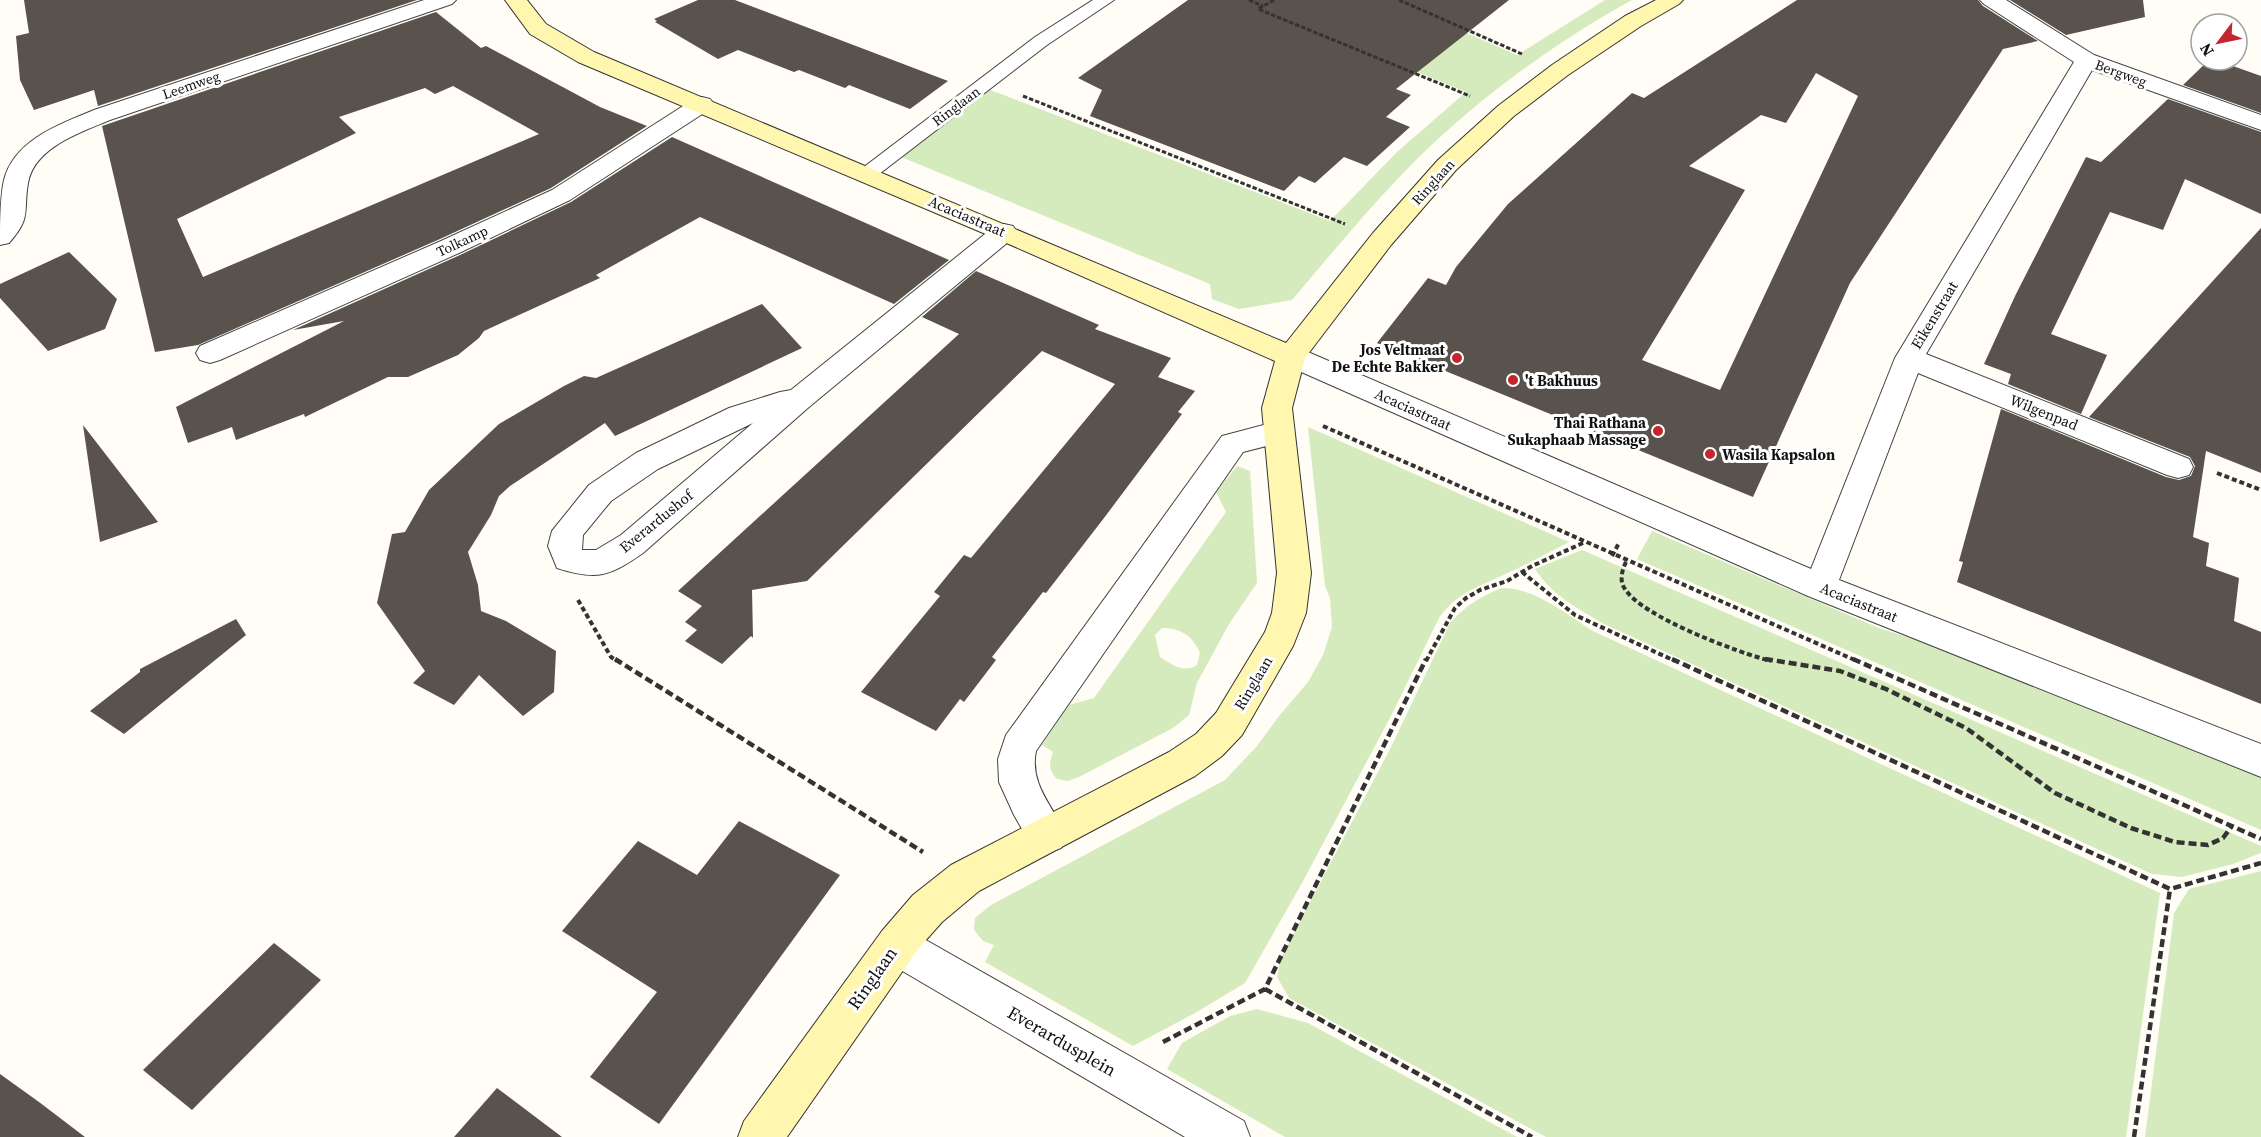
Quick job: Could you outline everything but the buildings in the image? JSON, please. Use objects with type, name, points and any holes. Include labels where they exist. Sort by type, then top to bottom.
[{"type":"street","name":"Leemweg","points":[[0,237],[9,228],[14,216],[18,173],[33,153],[69,129],[102,115],[445,0]]},
{"type":"street","name":"Acaciastraat","points":[[516,0],[538,29],[586,57],[1004,232],[1820,587],[2261,761]]},
{"type":"street","name":"Ringlaan","points":[[760,1137],[896,945],[924,910],[938,897],[965,878],[1154,780],[1209,745],[1229,724],[1281,636],[1289,613],[1294,573],[1278,420],[1292,356],[1382,239],[1446,165],[1506,111],[1560,70],[1633,21],[1672,0]]},
{"type":"street","name":"Bergweg","points":[[1991,0],[2086,60],[2261,123]]},
{"type":"street","name":"Eikenstraat","points":[[1820,587],[1909,358],[2086,60]]},
{"type":"street","name":"Tolkamp","points":[[210,353],[450,247],[561,195],[702,104]]},
{"type":"street","points":[[0,152],[33,153]]},
{"type":"street","name":"Everardushof","points":[[799,400],[780,402],[740,416],[647,461],[600,493],[568,531],[564,546],[569,559],[583,564],[603,563],[632,543],[799,400],[1004,232]]},
{"type":"street","name":"Wilgenpad","points":[[1909,358],[2178,466]]},
{"type":"street","points":[[1047,835],[1014,774],[1014,761],[1019,746],[1233,444],[1278,420]]},
{"type":"street","name":"Everardusplein","points":[[896,945],[1228,1137]]},
{"type":"lane","name":"Ringlaan","points":[[867,174],[1041,41],[1105,0]]},
{"type":"path","points":[[1249,0],[1264,6]]},
{"type":"path","points":[[1274,0],[1258,9],[1506,111]]},
{"type":"path","points":[[1400,0],[1560,70]]},
{"type":"path","points":[[987,82],[1382,239]]},
{"type":"path","points":[[1278,420],[1584,543],[2261,839]]},
{"type":"path","points":[[1138,1085],[1159,1046],[1171,1036],[1265,989],[1447,619],[1466,598],[1480,590],[1507,581],[1584,543]]},
{"type":"path","points":[[1626,562],[1621,578],[1624,588],[1631,597],[1657,614],[1763,659],[1840,671],[1956,720],[2057,794],[2096,812],[2147,833],[2196,846],[2210,845],[2222,840],[2232,826]]},
{"type":"path","points":[[583,564],[577,600],[611,657],[965,878]]},
{"type":"path","points":[[1522,572],[1575,615],[2170,889],[2261,863]]},
{"type":"path","points":[[2134,1137],[2170,889]]},
{"type":"path","points":[[1265,989],[1532,1137]]},
{"type":"green space","points":[[1391,0],[1517,55],[1605,0],[1632,0],[1546,53],[1491,93],[1440,137],[1352,229],[1292,300],[1239,309],[1212,299],[1210,284],[901,157],[988,89],[1330,221],[1397,152],[1466,92],[1264,9]]},
{"type":"green space","points":[[1308,427],[1569,542],[1467,592],[1452,603],[1439,618],[1391,716],[1302,883],[1245,983],[1133,1046],[985,962],[994,945],[983,941],[974,930],[975,918],[991,905],[1225,780],[1257,746],[1308,682],[1323,655],[1332,627],[1330,598],[1325,586]]},
{"type":"green space","points":[[1237,466],[1250,471],[1257,583],[1229,624],[1197,683],[1189,715],[1173,728],[1079,777],[1068,781],[1057,779],[1050,766],[1053,752],[1042,745],[1069,705],[1094,698],[1226,512],[1216,492]],"holes":[[[1162,628],[1181,631],[1194,642],[1200,653],[1197,665],[1192,668],[1182,668],[1160,657],[1155,635]]]},
{"type":"green space","points":[[1652,531],[1879,628],[1947,650],[2261,777],[2261,830],[1637,559]]},
{"type":"green space","points":[[1582,550],[2261,846],[2261,853],[2233,864],[2182,877],[2152,874],[1604,624],[1557,594],[1535,569]]},
{"type":"green space","points":[[1501,588],[1526,592],[1537,597],[1593,631],[2160,893],[2126,1137],[1546,1137],[1289,998],[1277,977],[1280,960],[1391,747],[1450,623],[1473,602]]},
{"type":"green space","points":[[2261,871],[2261,1137],[2145,1137],[2174,913],[2189,889]]},
{"type":"green space","points":[[1257,1009],[1308,1023],[1517,1137],[1285,1137],[1167,1069],[1182,1043],[1230,1016]]},
{"type":"place","name":"Jos Veltmaat De Echte Bakker","points":[[1457,358]]},
{"type":"place","name":"'t Bakhuus","points":[[1513,380]]},
{"type":"place","name":"Thai Rathana Sukaphaab Massage","points":[[1658,431]]},
{"type":"place","name":"Wasila Kapsalon","points":[[1710,454]]}]
